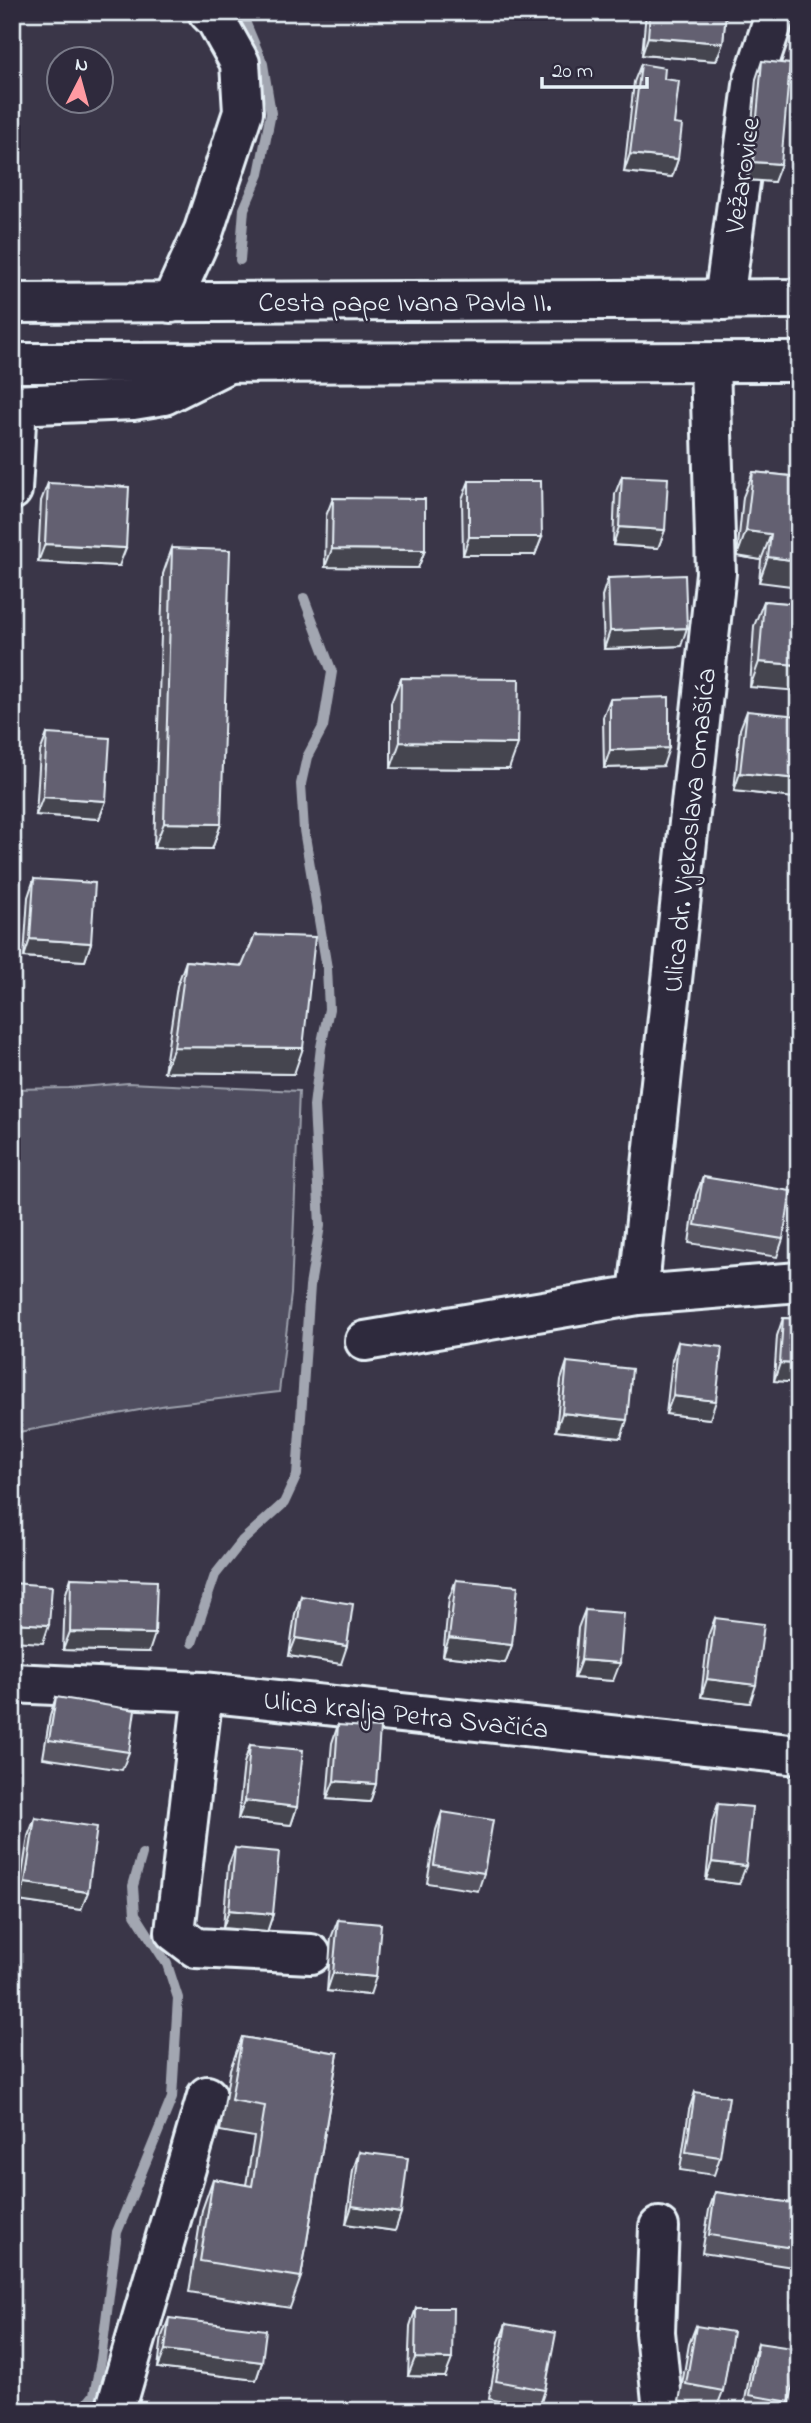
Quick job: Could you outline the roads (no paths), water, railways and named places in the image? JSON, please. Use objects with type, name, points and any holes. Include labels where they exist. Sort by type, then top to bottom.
[{"type":"street","points":[[171,303],[204,230],[243,112],[240,63],[216,20],[208,12]]},
{"type":"street","name":"Vežarovice","points":[[724,300],[754,78],[776,12]]},
{"type":"street","name":"Cesta pape Ivana Pavla II.","points":[[12,303],[799,299]]},
{"type":"street","points":[[12,363],[799,362]]},
{"type":"street","points":[[12,489],[14,406],[133,400],[164,395],[228,363]]},
{"type":"street","name":"Ulica dr. Vjekoslava Omašića","points":[[638,1295],[716,573],[710,363]]},
{"type":"street","points":[[365,1341],[638,1295],[799,1282]]},
{"type":"street","name":"Ulica kralja Petra Svačića","points":[[12,1683],[203,1692],[799,1755]]},
{"type":"street","points":[[203,1692],[175,1932],[196,1948],[311,1954]]},
{"type":"street","points":[[115,2411],[207,2096]]},
{"type":"street","points":[[659,2227],[655,2332],[663,2411]]},
{"type":"waterway","points":[[240,260],[244,209],[259,174],[271,113],[263,64],[241,12]]},
{"type":"waterway","points":[[192,1643],[215,1575],[242,1541],[284,1503],[297,1475],[310,1286],[320,1226],[314,1106],[329,1009],[327,968],[304,830],[301,784],[307,757],[323,727],[332,672],[304,598]]},
{"type":"waterway","points":[[81,2411],[94,2395],[117,2232],[172,2098],[178,1998],[167,1964],[135,1914],[133,1886],[142,1854]]}]
